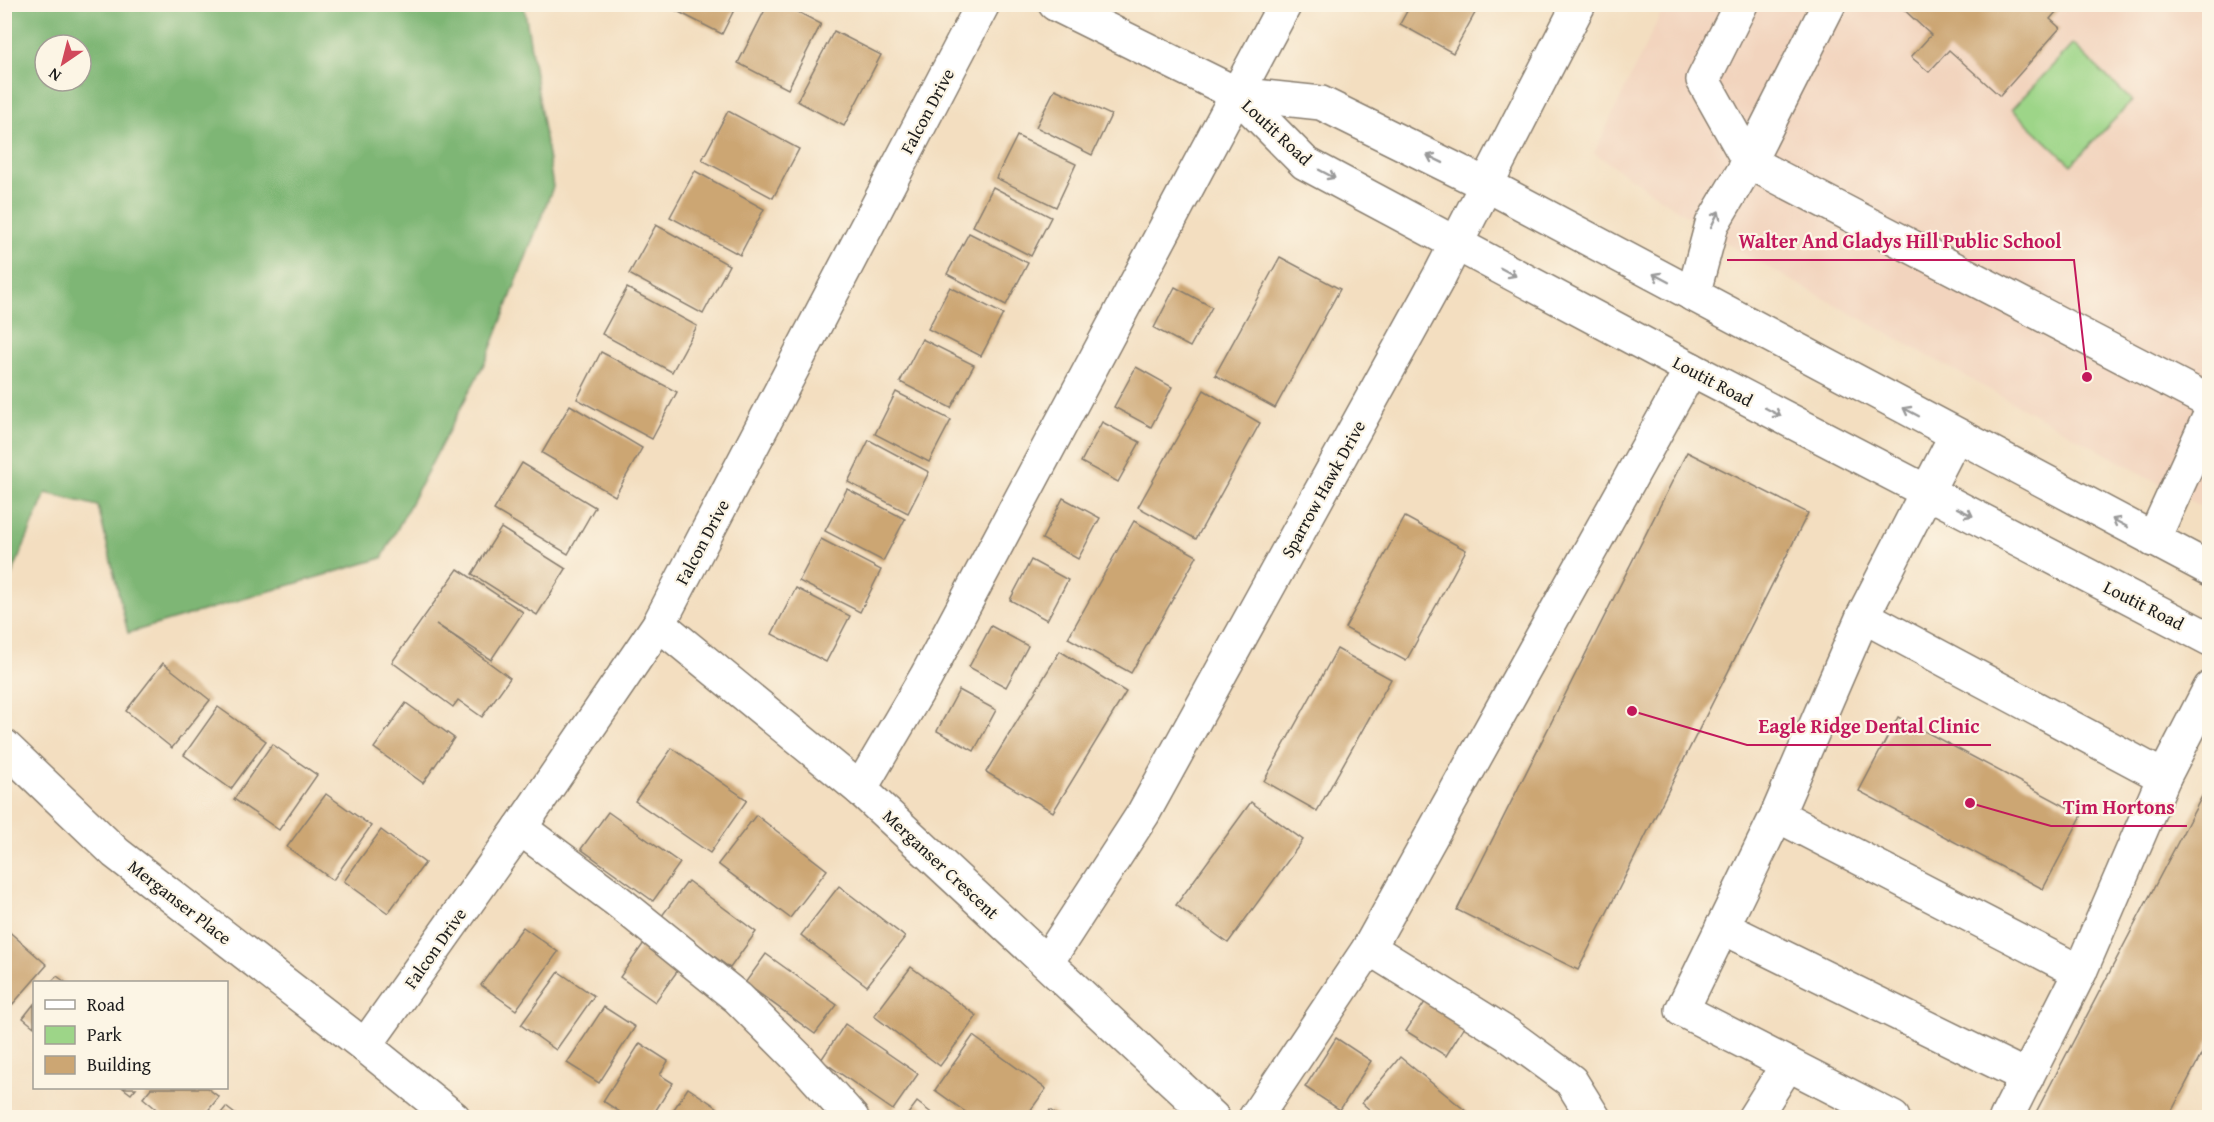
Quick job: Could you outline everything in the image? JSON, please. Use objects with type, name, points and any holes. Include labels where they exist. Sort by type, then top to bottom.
[{"type":"street","name":"Falcon Drive","points":[[365,1046],[520,828],[659,624],[983,4]]},
{"type":"street","name":"Loutit Road","points":[[1054,4],[1237,94],[1305,163],[1691,369],[2210,639]]},
{"type":"street","points":[[860,789],[926,677],[1285,4]]},
{"type":"street","name":"Sparrow Hawk Drive","points":[[1047,962],[1143,814],[1457,244],[1579,4]]},
{"type":"street","points":[[1742,4],[1703,80],[1749,162],[2210,402]]},
{"type":"street","points":[[1693,295],[1712,224],[1749,162],[1829,4]]},
{"type":"street","name":"Loutit Road","points":[[1237,94],[1321,103],[1487,185],[2210,569]]},
{"type":"street","points":[[1255,1118],[1369,948],[1691,369]]},
{"type":"street","points":[[2153,540],[2210,416]]},
{"type":"street","points":[[1893,1118],[1682,1010],[1777,815],[1863,615],[1956,435]]},
{"type":"street","points":[[1863,615],[2164,777]]},
{"type":"street","name":"Merganser Crescent","points":[[659,624],[860,789],[1213,1118]]},
{"type":"street","points":[[2006,1118],[2080,972],[2164,777],[2210,688]]},
{"type":"street","name":"Merganser Place","points":[[4,746],[116,853],[365,1046]]},
{"type":"street","points":[[1777,815],[2080,972]]},
{"type":"street","points":[[520,828],[615,898],[738,998],[799,1059],[852,1118]]},
{"type":"street","points":[[1722,927],[2027,1077]]},
{"type":"street","points":[[1369,948],[1507,1034],[1562,1075],[1571,1082],[1594,1118]]},
{"type":"street","points":[[365,1046],[454,1118]]},
{"type":"street","points":[[1754,1118],[1788,1064]]},
{"type":"shaded area","points":[[1665,5],[2209,5],[2209,511],[1740,252],[1594,153]]},
{"type":"green space","points":[[5,4],[524,5],[553,187],[487,358],[382,558],[128,633],[98,506],[46,493],[10,579],[5,576]]},
{"type":"green space","points":[[2073,44],[2132,101],[2071,165],[2012,109]]},
{"type":"building","points":[[670,4],[737,4],[722,34],[669,7]]},
{"type":"building","points":[[768,4],[783,4],[821,24],[788,89],[738,63]]},
{"type":"building","points":[[1355,4],[1369,4],[1366,10]]},
{"type":"building","points":[[1411,4],[1480,4],[1453,53],[1400,24]]},
{"type":"building","points":[[1898,4],[2063,4],[2050,19],[2060,28],[2000,96],[1949,50],[1929,72],[1911,57],[1931,35]]},
{"type":"building","points":[[834,31],[881,55],[844,126],[797,101]]},
{"type":"building","points":[[1055,89],[1111,115],[1092,155],[1036,127]]},
{"type":"building","points":[[728,111],[799,149],[773,198],[702,160]]},
{"type":"building","points":[[1017,136],[1076,164],[1056,207],[996,178]]},
{"type":"building","points":[[695,171],[764,209],[740,255],[670,217]]},
{"type":"building","points":[[993,187],[1051,217],[1031,256],[973,226]]},
{"type":"building","points":[[656,225],[729,265],[703,314],[629,274]]},
{"type":"building","points":[[969,233],[1028,263],[1006,305],[947,274]]},
{"type":"building","points":[[1280,257],[1340,289],[1275,408],[1215,375]]},
{"type":"building","points":[[950,287],[1003,314],[981,356],[928,329]]},
{"type":"building","points":[[1175,287],[1212,307],[1190,347],[1154,328]]},
{"type":"building","points":[[627,288],[697,326],[672,372],[602,334]]},
{"type":"building","points":[[922,339],[974,365],[951,408],[900,382]]},
{"type":"building","points":[[601,352],[677,392],[652,439],[577,399]]},
{"type":"building","points":[[1136,367],[1172,387],[1151,427],[1114,407]]},
{"type":"building","points":[[1204,390],[1260,423],[1196,539],[1138,507]]},
{"type":"building","points":[[896,392],[951,420],[929,462],[875,434]]},
{"type":"building","points":[[570,405],[642,448],[615,496],[542,453]]},
{"type":"building","points":[[1102,422],[1140,442],[1118,482],[1081,462]]},
{"type":"building","points":[[869,440],[929,472],[908,513],[848,482]]},
{"type":"building","points":[[1687,452],[1808,513],[1578,970],[1457,910]]},
{"type":"building","points":[[522,463],[595,507],[568,554],[494,510]]},
{"type":"building","points":[[847,489],[905,519],[883,561],[825,531]]},
{"type":"building","points":[[1063,498],[1100,518],[1078,559],[1042,539]]},
{"type":"building","points":[[1405,517],[1466,550],[1406,661],[1345,628]]},
{"type":"building","points":[[1134,521],[1197,556],[1131,673],[1068,638]]},
{"type":"building","points":[[501,528],[566,569],[537,615],[472,574]]},
{"type":"building","points":[[821,539],[881,570],[860,612],[799,581]]},
{"type":"building","points":[[1031,560],[1068,580],[1047,620],[1010,600]]},
{"type":"building","points":[[458,569],[523,612],[491,660],[436,624],[510,678],[482,717],[458,700],[453,707],[392,662]]},
{"type":"building","points":[[796,588],[850,616],[826,662],[772,634]]},
{"type":"building","points":[[991,626],[1028,646],[1006,687],[969,667]]},
{"type":"building","points":[[1337,649],[1391,679],[1317,811],[1264,781]]},
{"type":"building","points":[[1060,651],[1126,692],[1053,812],[986,772]]},
{"type":"building","points":[[163,663],[210,700],[172,748],[126,711]]},
{"type":"building","points":[[959,690],[996,710],[974,751],[937,731]]},
{"type":"building","points":[[406,703],[454,738],[423,783],[374,748]]},
{"type":"building","points":[[218,707],[266,741],[231,789],[184,755]]},
{"type":"building","points":[[1898,717],[2082,815],[2043,889],[1859,791]]},
{"type":"building","points":[[272,744],[317,775],[279,830],[234,799]]},
{"type":"building","points":[[672,748],[747,800],[710,853],[635,801]]},
{"type":"building","points":[[2210,781],[2210,1038],[2168,1118],[2033,1118]]},
{"type":"building","points":[[326,794],[371,826],[333,880],[287,847]]},
{"type":"building","points":[[1251,802],[1303,840],[1228,943],[1176,905]]},
{"type":"building","points":[[608,812],[680,863],[653,901],[581,849]]},
{"type":"building","points":[[756,815],[827,870],[790,918],[718,864]]},
{"type":"building","points":[[381,830],[425,863],[388,913],[344,881]]},
{"type":"building","points":[[688,881],[756,932],[730,968],[661,917]]},
{"type":"building","points":[[839,886],[905,937],[867,986],[801,935]]},
{"type":"building","points":[[523,927],[558,952],[516,1010],[481,985]]},
{"type":"building","points":[[5,928],[47,965],[5,1013]]},
{"type":"building","points":[[646,940],[681,966],[655,1002],[620,977]]},
{"type":"building","points":[[766,954],[837,1005],[815,1034],[745,983]]},
{"type":"building","points":[[911,967],[977,1016],[940,1066],[874,1016]]},
{"type":"building","points":[[559,972],[594,996],[556,1050],[521,1025]]},
{"type":"building","points":[[57,976],[64,981],[52,981]]},
{"type":"building","points":[[1427,999],[1466,1024],[1446,1056],[1406,1031]]},
{"type":"building","points":[[33,1005],[33,1026],[23,1018]]},
{"type":"building","points":[[604,1007],[635,1027],[599,1083],[567,1063]]},
{"type":"building","points":[[845,1024],[918,1074],[893,1110],[821,1060]]},
{"type":"building","points":[[973,1036],[1046,1089],[1025,1118],[974,1118],[935,1090]]},
{"type":"building","points":[[1336,1038],[1371,1061],[1340,1110],[1305,1087]]},
{"type":"building","points":[[640,1043],[668,1061],[660,1075],[673,1083],[651,1118],[629,1118],[603,1101]]},
{"type":"building","points":[[1400,1057],[1467,1112],[1463,1118],[1379,1118],[1362,1103]]},
{"type":"building","points":[[688,1088],[718,1108],[712,1118],[668,1118]]},
{"type":"building","points":[[124,1089],[135,1089],[131,1094]]},
{"type":"building","points":[[150,1089],[208,1089],[219,1097],[202,1118],[167,1118],[143,1098]]},
{"type":"building","points":[[917,1102],[938,1118],[905,1118]]},
{"type":"building","points":[[226,1107],[240,1118],[217,1118]]},
{"type":"building","points":[[1050,1110],[1061,1118],[1045,1118]]},
{"type":"place","name":"Walter And Gladys Hill Public School","points":[[2087,377]]},
{"type":"place","name":"Eagle Ridge Dental Clinic","points":[[1632,711]]},
{"type":"place","name":"Tim Hortons","points":[[1970,803]]}]
